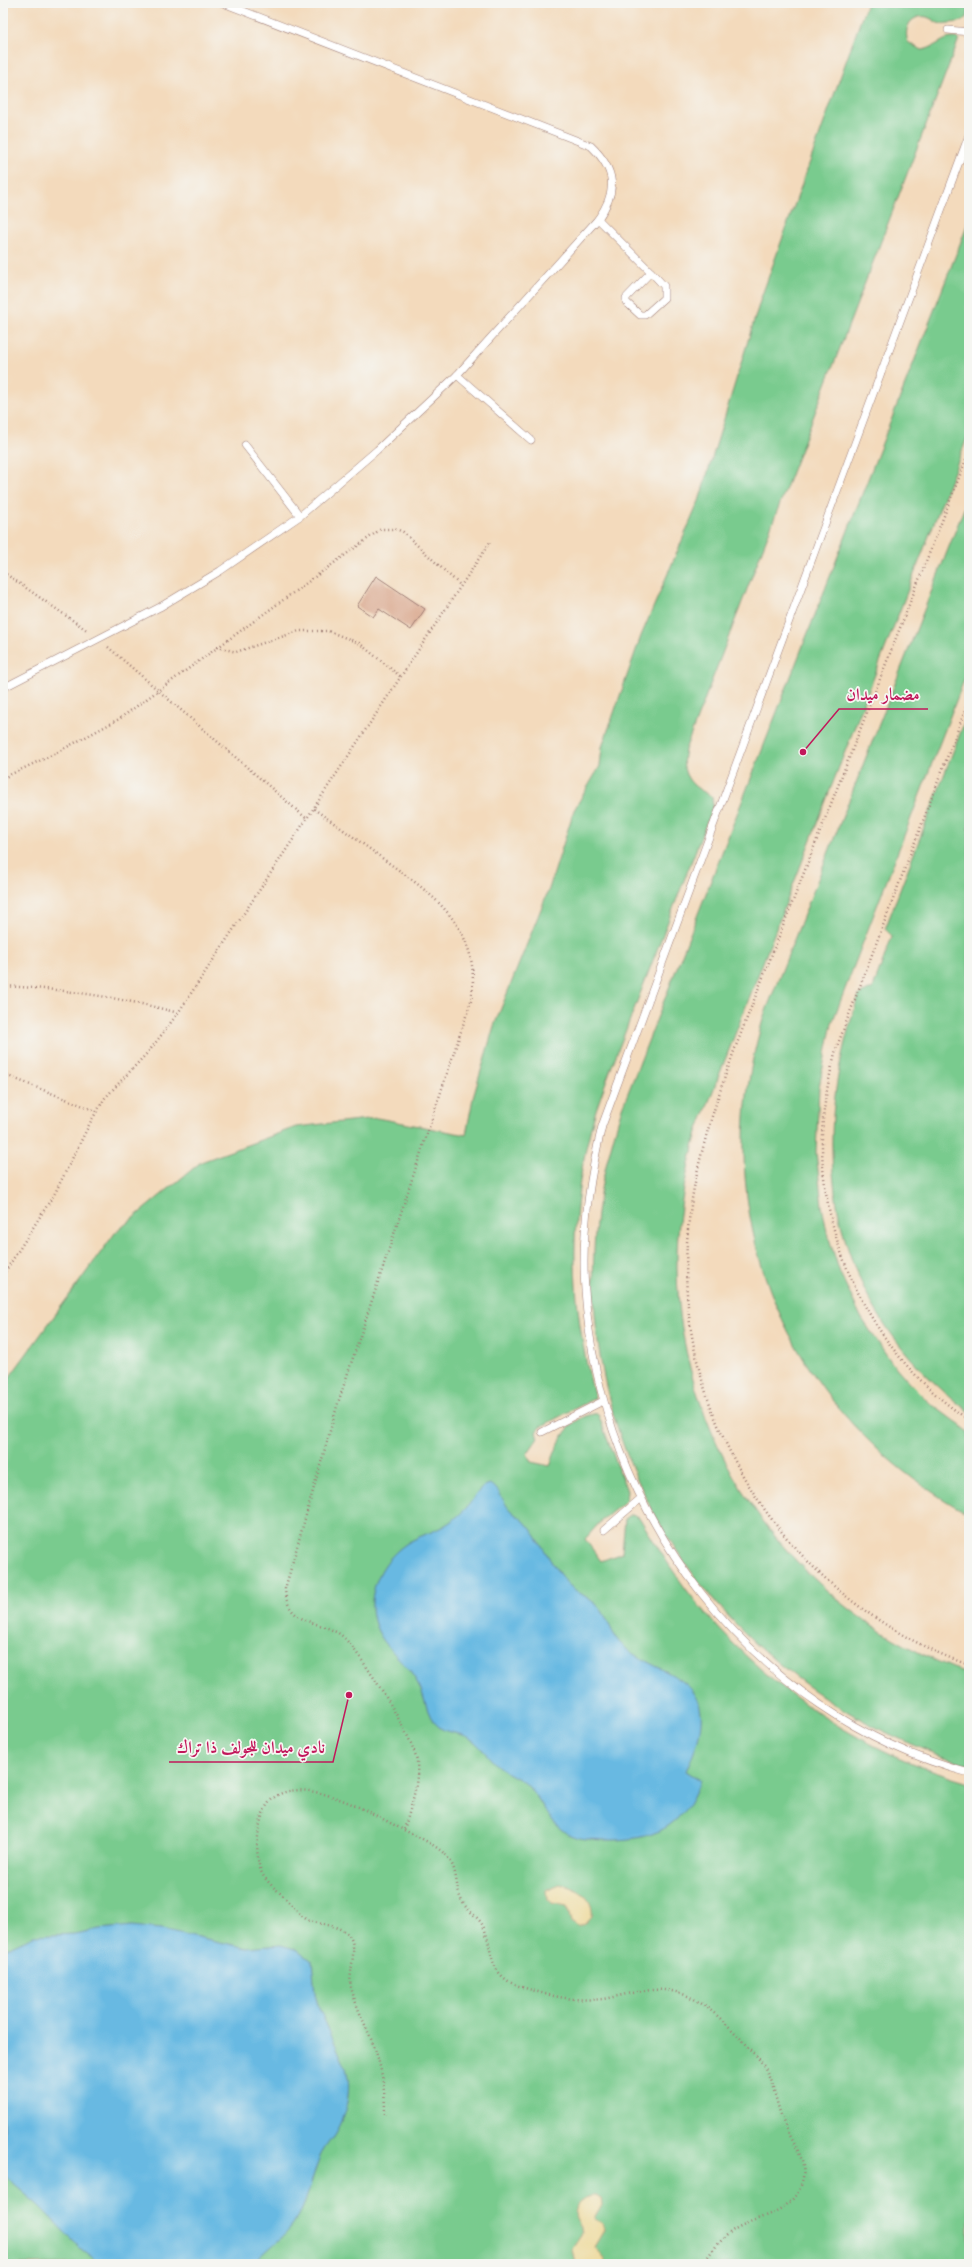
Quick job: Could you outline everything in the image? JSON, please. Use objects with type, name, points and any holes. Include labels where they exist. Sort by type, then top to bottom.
[{"type":"lane","points":[[3,688],[100,640],[220,571],[300,516],[377,450],[457,374],[598,219],[607,205],[612,189],[610,172],[603,158],[591,146],[223,3]]},
{"type":"lane","points":[[948,30],[969,32]]},
{"type":"lane","points":[[969,135],[602,1126],[589,1193],[584,1261],[589,1332],[603,1402],[624,1462],[640,1499],[669,1550],[710,1605],[757,1654],[783,1676],[838,1715],[868,1732],[930,1760],[969,1773]]},
{"type":"lane","points":[[598,219],[651,272],[664,286],[666,292],[661,302],[642,316],[628,304],[626,298],[651,272]]},
{"type":"lane","points":[[457,374],[531,440]]},
{"type":"lane","points":[[245,445],[300,516]]},
{"type":"lane","points":[[542,1432],[603,1402]]},
{"type":"lane","points":[[604,1530],[640,1499]]},
{"type":"path","points":[[969,452],[734,1051],[720,1091],[695,1178],[687,1244],[686,1277],[693,1343],[710,1407],[737,1467],[773,1523],[817,1572],[869,1614],[926,1648],[969,1665]]},
{"type":"path","points":[[3,778],[87,737],[119,719],[381,529],[396,529],[403,532],[461,586]]},
{"type":"path","points":[[3,1275],[55,1193],[96,1111],[114,1087],[150,1050],[178,1013],[490,542]]},
{"type":"path","points":[[3,572],[100,640],[307,819]]},
{"type":"path","points":[[217,647],[236,652],[299,631],[328,631],[360,644],[401,677]]},
{"type":"path","points":[[969,700],[838,1042],[829,1077],[822,1136],[826,1194],[832,1222],[848,1271],[864,1304],[896,1353],[915,1375],[936,1395],[969,1420]]},
{"type":"path","points":[[314,809],[433,896],[455,922],[464,937],[473,969],[471,1001],[338,1402],[285,1589],[288,1603],[298,1617],[332,1629],[350,1644],[409,1738],[417,1761],[417,1775],[404,1830]]},
{"type":"path","points":[[3,986],[83,992],[115,997],[178,1013]]},
{"type":"path","points":[[3,1074],[96,1111]]},
{"type":"path","points":[[385,2114],[384,2088],[379,2061],[350,1982],[353,1947],[351,1938],[343,1930],[302,1917],[282,1894],[267,1881],[259,1866],[259,1833],[267,1806],[278,1795],[292,1792],[310,1792],[341,1798],[404,1830],[441,1851],[451,1862],[461,1900],[483,1925],[494,1965],[506,1980],[545,1994],[573,1999],[604,1998],[648,1990],[677,1992],[691,1997],[714,2012],[759,2058],[772,2083],[784,2124],[802,2158],[803,2178],[800,2188],[789,2202],[781,2209],[743,2224],[731,2232],[721,2240],[703,2264]]},
{"type":"green space","points":[[867,3],[969,3],[969,10],[967,16],[962,21],[941,24],[927,17],[921,17],[913,20],[908,27],[908,42],[921,50],[949,38],[959,39],[685,750],[684,767],[687,777],[694,785],[712,797],[713,806],[601,1095],[587,1146],[580,1182],[576,1218],[576,1290],[586,1362],[595,1398],[540,1427],[536,1432],[538,1438],[527,1454],[531,1462],[550,1466],[562,1437],[572,1425],[586,1416],[598,1414],[627,1491],[626,1500],[601,1521],[585,1539],[601,1561],[622,1553],[625,1519],[632,1514],[639,1517],[662,1554],[696,1603],[733,1643],[762,1670],[793,1695],[825,1718],[859,1738],[895,1756],[931,1771],[969,1783],[969,2264],[3,2264],[3,1386],[115,1233],[201,1162],[296,1127],[377,1118],[466,1135],[473,1098],[494,1026],[549,889],[574,810],[600,766],[602,747],[641,636],[699,501],[761,298]]},
{"type":"green space","points":[[969,221],[969,433],[697,1132],[682,1199],[678,1234],[677,1268],[683,1335],[699,1400],[725,1460],[760,1516],[802,1567],[852,1610],[907,1647],[969,1674],[969,1765],[883,1731],[806,1685],[739,1628],[684,1561],[640,1485],[610,1403],[595,1315],[596,1222],[606,1164],[622,1108]]},
{"type":"green space","points":[[969,496],[969,667],[832,1023],[819,1087],[816,1152],[822,1206],[827,1232],[840,1273],[861,1317],[892,1363],[910,1383],[930,1403],[969,1432],[969,1514],[913,1478],[864,1436],[822,1387],[789,1333],[764,1274],[749,1212],[744,1148],[750,1073],[764,1016]]},
{"type":"green space","points":[[969,710],[969,1412],[922,1370],[885,1325],[858,1276],[841,1223],[833,1169],[833,1112],[842,1054],[859,995],[873,988],[892,936],[885,929]]},
{"type":"sand","points":[[560,1884],[578,1890],[587,1898],[592,1909],[592,1916],[585,1924],[578,1927],[571,1922],[567,1906],[552,1903],[547,1899],[546,1890]]},
{"type":"sand","points":[[591,2196],[596,2196],[601,2199],[602,2205],[594,2219],[602,2223],[604,2230],[594,2247],[602,2256],[606,2264],[575,2264],[572,2248],[582,2233],[575,2219],[575,2210],[583,2200]]},
{"type":"water","points":[[490,1484],[496,1489],[509,1509],[530,1528],[555,1568],[567,1583],[594,1603],[602,1611],[614,1635],[620,1643],[629,1651],[683,1682],[691,1689],[697,1698],[700,1707],[701,1726],[686,1771],[700,1780],[693,1797],[685,1810],[675,1821],[664,1829],[637,1838],[621,1840],[586,1839],[568,1834],[555,1824],[532,1790],[526,1784],[520,1779],[505,1772],[468,1737],[441,1729],[434,1722],[430,1716],[417,1682],[381,1637],[376,1627],[373,1615],[372,1601],[373,1592],[383,1567],[401,1547],[452,1521],[467,1507],[483,1487]]},
{"type":"water","points":[[132,1926],[162,1929],[247,1948],[281,1945],[298,1950],[312,1961],[315,1993],[319,2008],[346,2068],[349,2086],[348,2095],[341,2122],[320,2156],[298,2217],[289,2230],[254,2264],[101,2264],[81,2249],[39,2206],[3,2175],[3,1950],[33,1936],[74,1934],[99,1929]]},
{"type":"building","points":[[376,576],[425,609],[411,630],[379,609],[373,617],[357,606]]},
{"type":"place","name":"مضمار ميدان","points":[[803,752]]},
{"type":"place","name":"نادي ميدان للجولف ذا تراك","points":[[349,1695]]}]
